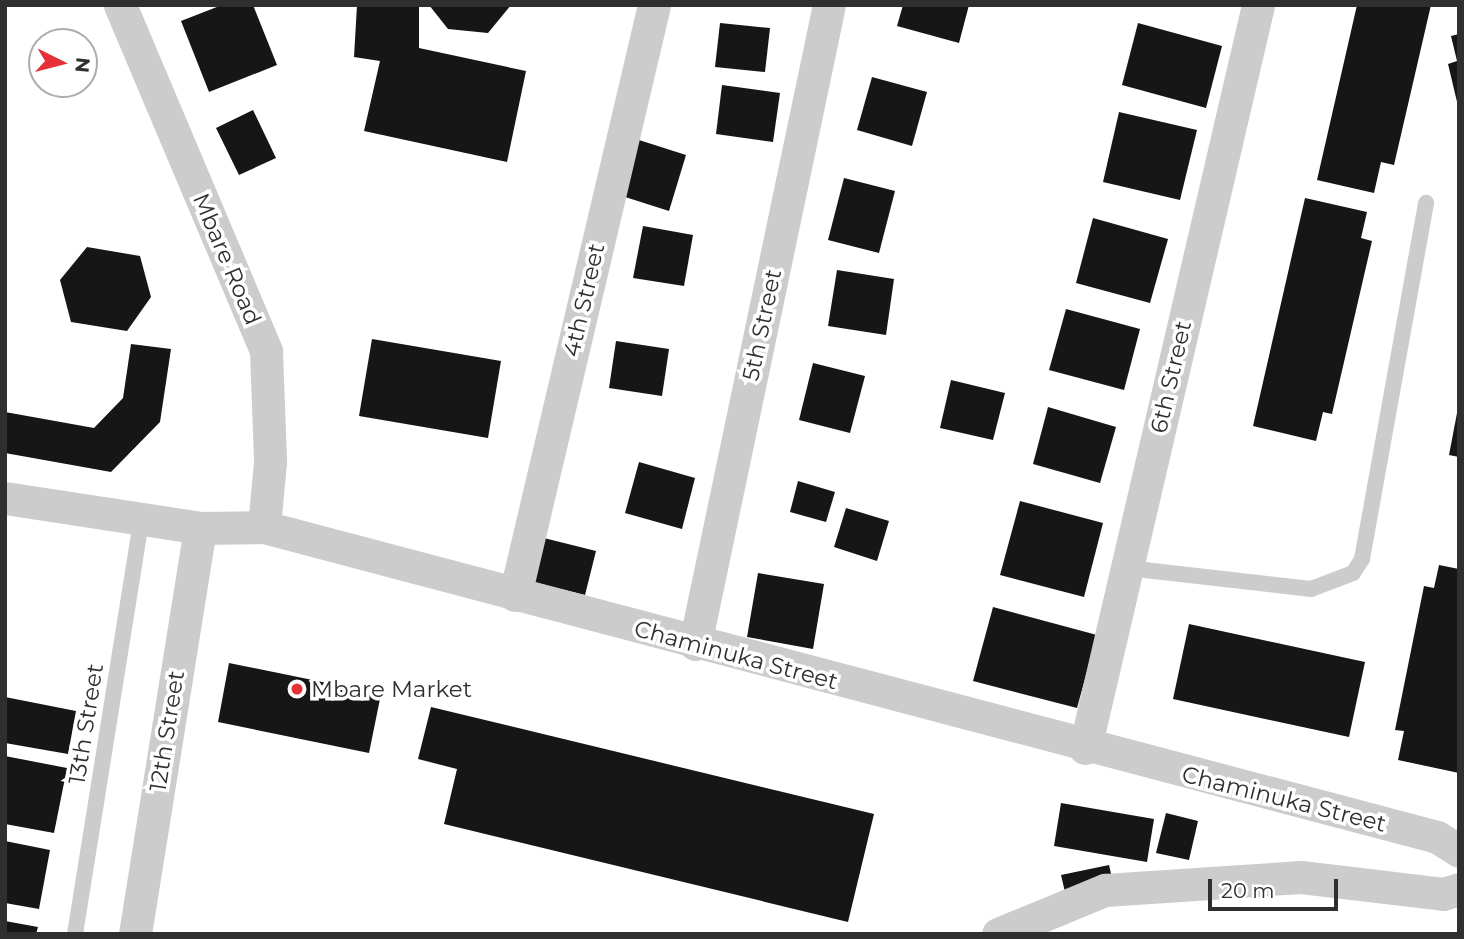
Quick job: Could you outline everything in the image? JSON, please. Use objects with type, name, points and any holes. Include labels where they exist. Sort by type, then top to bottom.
[{"type":"street","name":"Mbare Road","points":[[120,5],[266,351],[270,462],[264,527]]},
{"type":"street","name":"4th Street","points":[[515,595],[654,5]]},
{"type":"street","name":"5th Street","points":[[695,644],[829,5]]},
{"type":"street","name":"6th Street","points":[[1086,748],[1258,5]]},
{"type":"street","name":"Chaminuka Street","points":[[5,498],[200,528],[264,527],[1086,748],[1437,837],[1459,851]]},
{"type":"street","name":"12th Street","points":[[135,934],[200,528]]},
{"type":"street","points":[[998,934],[1105,890],[1301,877],[1443,894],[1459,890]]},
{"type":"lane","points":[[1127,568],[1311,589],[1353,573],[1362,559],[1426,203]]},
{"type":"lane","name":"13th Street","points":[[75,934],[141,521]]},
{"type":"building","points":[[222,5],[253,5],[277,65],[209,92],[181,21]]},
{"type":"building","points":[[357,5],[419,5],[419,48],[526,71],[507,162],[364,131],[380,61],[354,57]]},
{"type":"building","points":[[429,5],[511,5],[488,33],[448,29]]},
{"type":"building","points":[[903,5],[969,5],[959,43],[897,26]]},
{"type":"building","points":[[1357,5],[1431,5],[1394,165],[1381,162],[1374,193],[1317,180]]},
{"type":"building","points":[[720,23],[770,28],[765,72],[715,67]]},
{"type":"building","points":[[1138,23],[1222,46],[1206,108],[1122,85]]},
{"type":"building","points":[[1459,34],[1458,106],[1448,64],[1457,61],[1451,36]]},
{"type":"building","points":[[872,77],[927,92],[912,146],[857,130]]},
{"type":"building","points":[[722,85],[780,93],[773,142],[716,134]]},
{"type":"building","points":[[253,110],[276,158],[239,175],[216,128]]},
{"type":"building","points":[[1119,112],[1197,130],[1180,200],[1103,182]]},
{"type":"building","points":[[639,140],[686,155],[669,211],[622,196]]},
{"type":"building","points":[[844,178],[895,191],[879,253],[828,240]]},
{"type":"building","points":[[1305,198],[1367,212],[1361,238],[1372,241],[1332,414],[1323,412],[1316,441],[1253,426]]},
{"type":"building","points":[[1093,218],[1168,239],[1150,303],[1076,283]]},
{"type":"building","points":[[643,226],[693,235],[684,286],[633,278]]},
{"type":"building","points":[[87,247],[140,256],[151,297],[127,331],[71,322],[60,280]]},
{"type":"building","points":[[837,270],[894,279],[886,335],[828,326]]},
{"type":"building","points":[[1066,309],[1140,329],[1124,390],[1049,370]]},
{"type":"building","points":[[372,339],[501,361],[488,438],[359,416]]},
{"type":"building","points":[[616,341],[669,349],[662,396],[609,388]]},
{"type":"building","points":[[131,344],[171,349],[160,422],[111,472],[5,453],[5,412],[94,428],[123,398]]},
{"type":"building","points":[[813,363],[865,376],[850,433],[799,420]]},
{"type":"building","points":[[951,380],[1005,393],[993,440],[940,428]]},
{"type":"building","points":[[1048,407],[1116,427],[1100,483],[1033,464]]},
{"type":"building","points":[[1459,413],[1459,457],[1449,455]]},
{"type":"building","points":[[639,462],[695,478],[682,529],[625,513]]},
{"type":"building","points":[[798,481],[835,492],[826,522],[790,512]]},
{"type":"building","points":[[1020,501],[1103,523],[1084,597],[1000,575]]},
{"type":"building","points":[[846,508],[889,521],[877,561],[834,547]]},
{"type":"building","points":[[544,538],[596,551],[585,595],[533,582]]},
{"type":"building","points":[[1439,565],[1459,569],[1459,773],[1398,760],[1404,731],[1395,730],[1424,586],[1434,588]]},
{"type":"building","points":[[758,573],[824,584],[813,649],[747,637]]},
{"type":"building","points":[[993,607],[1097,635],[1077,708],[973,681]]},
{"type":"building","points":[[1189,624],[1365,662],[1349,737],[1173,699]]},
{"type":"building","points":[[229,663],[381,694],[369,753],[218,722]]},
{"type":"building","points":[[5,697],[76,711],[68,754],[5,743]]},
{"type":"building","points":[[431,707],[874,814],[848,922],[444,824],[457,769],[418,759]]},
{"type":"building","points":[[5,756],[67,768],[54,833],[5,824]]},
{"type":"building","points":[[1061,803],[1154,819],[1147,862],[1054,846]]},
{"type":"building","points":[[1166,813],[1198,821],[1189,860],[1156,853]]},
{"type":"building","points":[[5,841],[50,850],[39,909],[5,903]]},
{"type":"building","points":[[1109,865],[1113,882],[1065,892],[1061,875]]},
{"type":"building","points":[[5,921],[38,927],[36,934],[5,934]]},
{"type":"place","name":"Mbare Market","points":[[297,689]]}]
